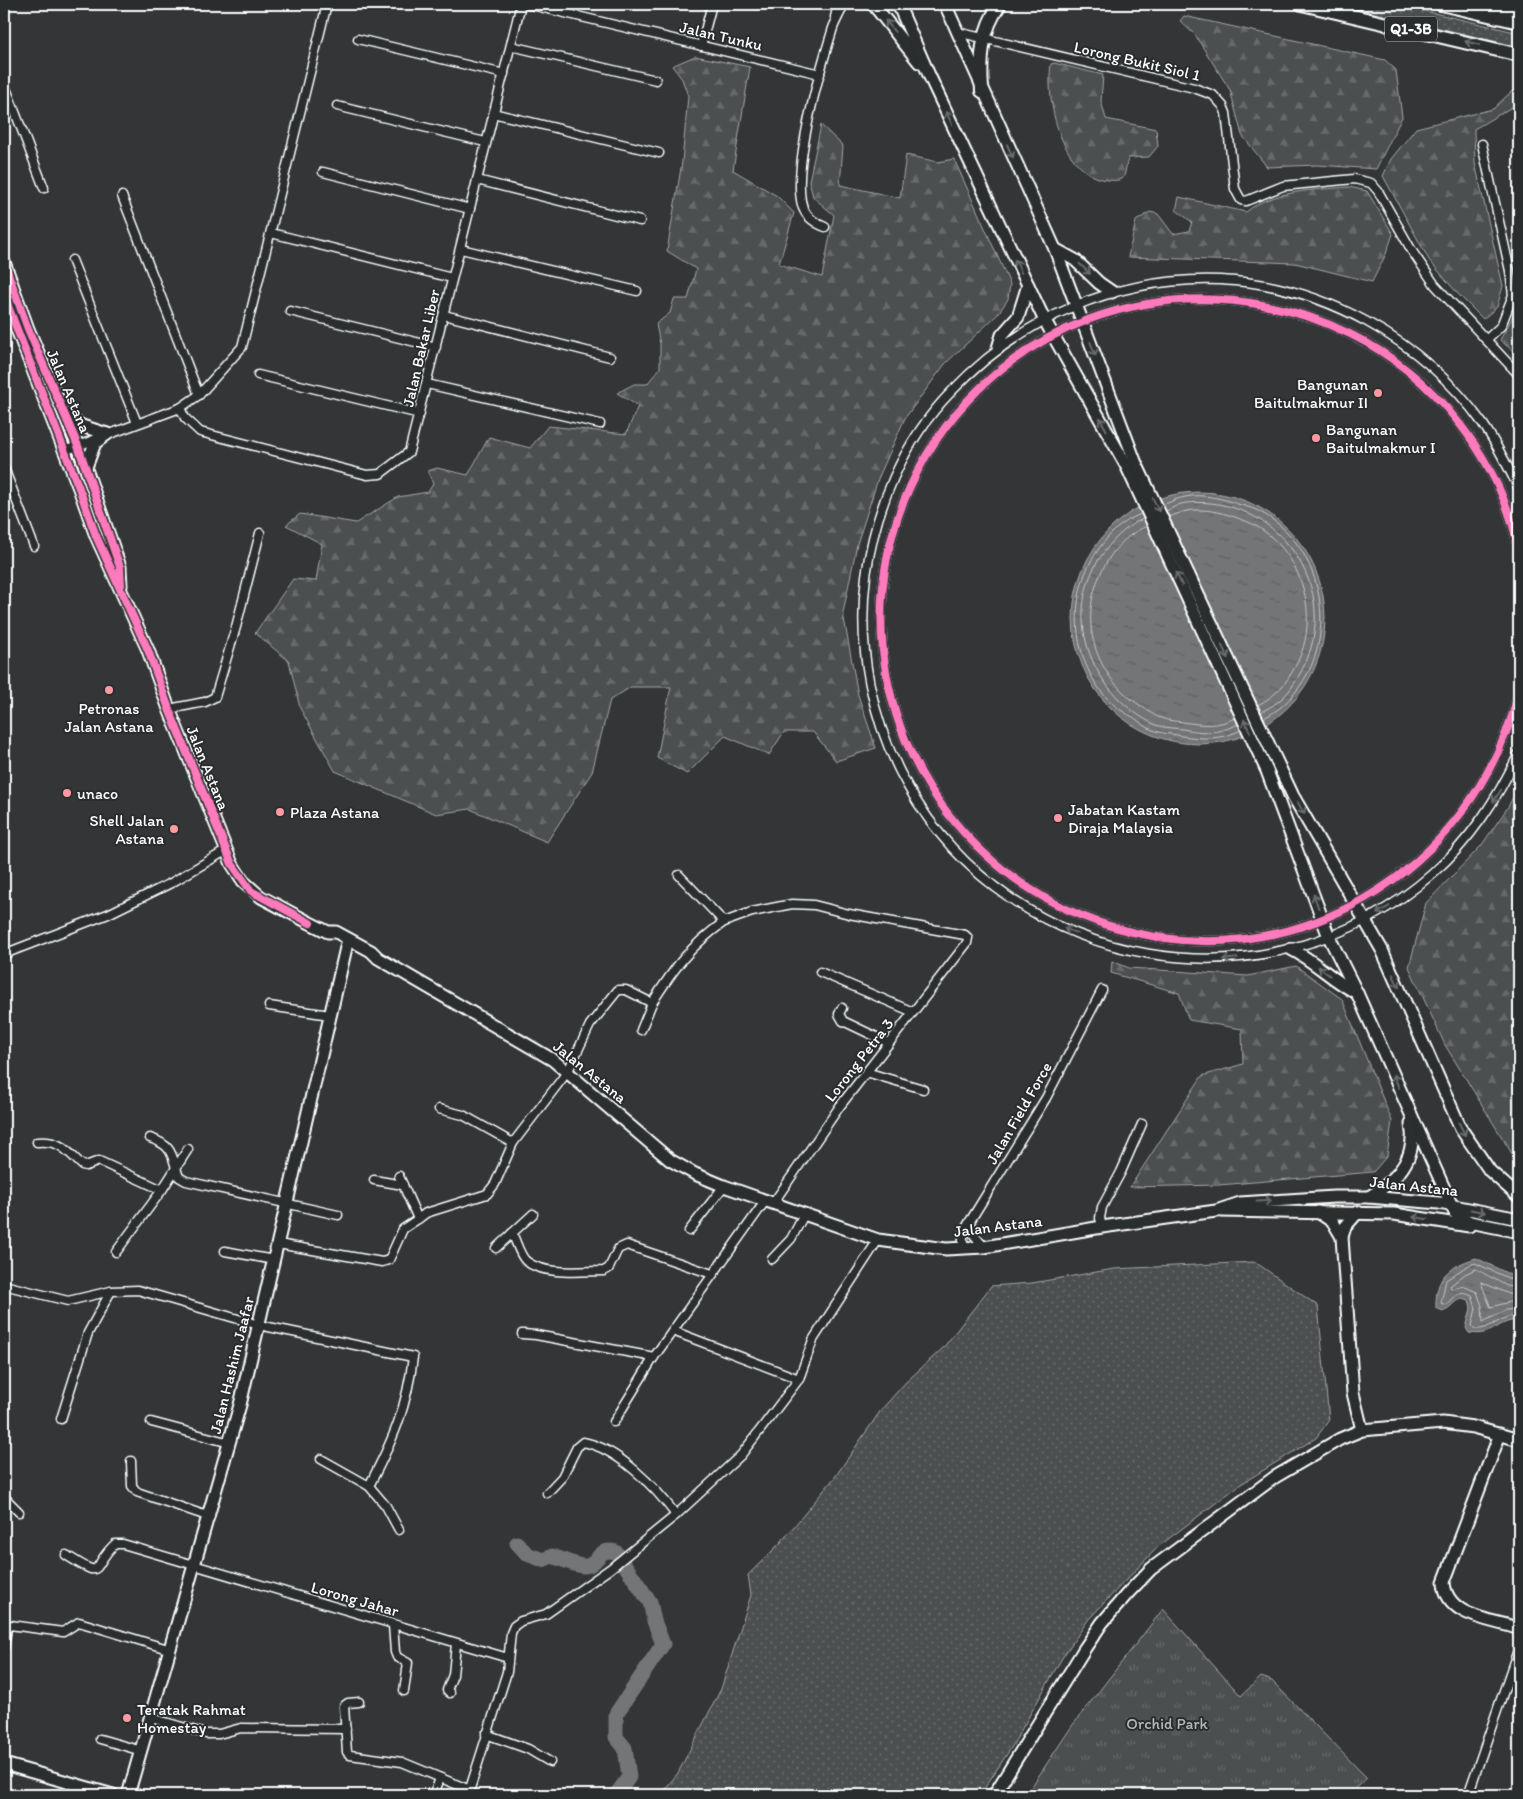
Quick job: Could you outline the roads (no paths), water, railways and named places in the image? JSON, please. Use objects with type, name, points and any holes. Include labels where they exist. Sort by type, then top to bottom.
[{"type":"main road","points":[[982,90],[980,59],[984,38],[990,18],[1000,4]]},
{"type":"main road","name":"Q1-3B","points":[[1302,4],[1519,54]]},
{"type":"main road","points":[[1441,4],[1519,22]]},
{"type":"main road","points":[[1470,10],[1499,13],[1519,4]]},
{"type":"street","points":[[64,451],[180,408],[199,395],[242,347],[271,233],[304,88],[327,4]]},
{"type":"street","name":"Jalan Bakar Liber","points":[[180,408],[185,418],[200,432],[367,475],[380,474],[409,452],[521,4]]},
{"type":"street","name":"Jalan Tunku","points":[[527,4],[820,74]]},
{"type":"street","points":[[702,46],[712,4]]},
{"type":"street","points":[[825,227],[815,223],[808,217],[803,208],[800,188],[803,154],[820,74],[838,4]]},
{"type":"street","points":[[834,24],[844,4]]},
{"type":"street","points":[[873,4],[929,75]]},
{"type":"street","points":[[898,4],[929,75],[1044,319],[1131,464],[1293,796],[1366,920],[1461,1129],[1490,1171],[1519,1197]]},
{"type":"street","points":[[945,4],[1055,250],[1082,321],[1131,464],[1268,771],[1329,937],[1358,993],[1454,1213],[1470,1222],[1519,1234]]},
{"type":"street","name":"Lorong Bukit Siol 1","points":[[957,32],[1214,95],[1226,113],[1235,189],[1241,200],[1246,200],[1283,186],[1354,179],[1371,183],[1378,191],[1412,251],[1435,285],[1519,375]]},
{"type":"street","points":[[358,39],[504,74]]},
{"type":"street","points":[[511,46],[656,80]]},
{"type":"street","points":[[4,83],[44,188]]},
{"type":"street","points":[[337,106],[485,142]]},
{"type":"street","points":[[494,113],[659,153]]},
{"type":"street","points":[[1482,144],[1510,271],[1513,295],[1501,326],[1486,340]]},
{"type":"street","points":[[323,172],[470,209]]},
{"type":"street","points":[[478,180],[640,221]]},
{"type":"street","points":[[122,196],[199,395]]},
{"type":"street","points":[[271,233],[452,278]]},
{"type":"street","points":[[460,248],[637,291]]},
{"type":"street","points":[[1055,250],[1075,260],[1099,283],[1112,292]]},
{"type":"street","points":[[72,260],[137,423]]},
{"type":"street","name":"Jalan Astana","points":[[4,262],[28,329],[86,468],[120,567],[121,589]]},
{"type":"street","points":[[1519,489],[1504,457],[1482,422],[1447,381],[1406,346],[1360,318],[1310,297],[1258,284],[1184,280],[1148,284],[1112,292],[1075,304],[1044,319],[998,348],[969,372],[943,400],[916,436],[889,489],[880,513],[869,555],[864,615],[864,641],[869,684],[877,715],[899,771],[930,822],[950,845],[985,879],[1025,908],[1069,931],[1116,948],[1186,959],[1256,956],[1291,949],[1329,937],[1366,920],[1405,896],[1433,874],[1459,848],[1501,790],[1519,753]]},
{"type":"street","points":[[998,348],[1002,335],[1018,317],[1028,285]]},
{"type":"street","name":"Jalan Astana","points":[[4,296],[96,536],[148,650],[169,709],[227,850],[243,882],[251,890],[328,932],[336,932],[347,941],[371,951],[378,958],[430,990],[537,1049],[568,1071],[670,1160],[695,1174],[724,1186],[878,1240],[931,1247],[963,1249],[984,1247],[1102,1227],[1216,1211],[1358,1212],[1421,1218],[1519,1234]]},
{"type":"street","points":[[1519,550],[1504,501],[1488,466],[1467,433],[1420,380],[1392,358],[1361,339],[1329,323],[1295,311],[1255,302],[1220,298],[1185,298],[1150,302],[1082,321],[1053,335],[1008,364],[980,387],[950,420],[925,457],[899,514],[884,575],[882,638],[892,700],[908,745],[942,806],[978,848],[1022,884],[1071,911],[1124,930],[1151,936],[1209,941],[1267,935],[1323,919],[1385,887],[1414,865],[1440,840],[1463,813],[1483,783],[1500,751],[1513,717],[1519,692]]},
{"type":"street","points":[[290,311],[436,346]]},
{"type":"street","points":[[444,315],[610,357]]},
{"type":"street","points":[[258,375],[420,414]]},
{"type":"street","points":[[427,384],[600,424]]},
{"type":"street","points":[[63,414],[82,426],[107,434]]},
{"type":"street","points":[[86,468],[95,443],[107,434]]},
{"type":"street","points":[[4,468],[34,546]]},
{"type":"street","points":[[169,709],[205,702],[215,697],[236,627],[260,533]]},
{"type":"street","points":[[4,954],[108,914],[171,883],[227,850]]},
{"type":"street","points":[[641,1030],[652,1003],[678,963],[703,937],[724,922],[679,875]]},
{"type":"street","name":"Lorong Petra 3","points":[[614,1422],[654,1357],[712,1274],[967,943],[968,938],[965,934],[849,914],[814,905],[792,904],[752,912],[724,922]]},
{"type":"street","name":"Jalan Hashim Jaafar","points":[[129,1795],[230,1443],[288,1204],[347,941]]},
{"type":"street","points":[[1291,949],[1306,956],[1343,986],[1358,993]]},
{"type":"street","points":[[820,972],[913,1012]]},
{"type":"street","points":[[278,1244],[382,1262],[389,1260],[403,1229],[426,1213],[488,1194],[513,1144],[568,1071],[590,1024],[618,990],[626,990],[652,1003]]},
{"type":"street","name":"Jalan Field Force","points":[[963,1249],[963,1236],[970,1221],[1046,1098],[1102,990]]},
{"type":"street","points":[[270,1006],[330,1015]]},
{"type":"street","points":[[842,1008],[839,1014],[843,1021],[889,1044]]},
{"type":"street","points":[[866,1072],[923,1089]]},
{"type":"street","points":[[440,1109],[463,1115],[513,1144]]},
{"type":"street","points":[[1369,1197],[1392,1181],[1404,1168],[1413,1134],[1409,1112]]},
{"type":"street","points":[[1102,1227],[1100,1218],[1102,1207],[1142,1124]]},
{"type":"street","points":[[150,1138],[162,1142],[172,1151],[179,1176],[186,1181],[338,1215]]},
{"type":"street","points":[[37,1142],[50,1141],[59,1144],[82,1165],[86,1166],[98,1161],[162,1190]]},
{"type":"street","points":[[116,1252],[162,1190],[188,1149]]},
{"type":"street","points":[[399,1176],[418,1219]]},
{"type":"street","points":[[374,1180],[403,1185]]},
{"type":"street","points":[[689,1231],[724,1186]]},
{"type":"street","name":"Jalan Astana","points":[[1216,1211],[1240,1203],[1369,1197],[1451,1206],[1519,1219]]},
{"type":"street","points":[[1318,1212],[1333,1222],[1342,1237]]},
{"type":"street","points":[[1358,1212],[1345,1227],[1342,1237],[1353,1393],[1362,1430]]},
{"type":"street","points":[[772,1259],[791,1239],[805,1213]]},
{"type":"street","points":[[496,1248],[533,1214]]},
{"type":"street","points":[[970,1221],[974,1235],[984,1247]]},
{"type":"street","points":[[512,1233],[526,1261],[570,1273],[604,1271],[609,1268],[618,1249],[627,1245],[712,1274]]},
{"type":"street","points":[[358,1702],[348,1703],[344,1706],[347,1752],[350,1755],[402,1762],[469,1793],[506,1672],[511,1633],[514,1626],[529,1618],[546,1614],[611,1568],[676,1515],[741,1455],[799,1379],[813,1340],[842,1291],[878,1240]]},
{"type":"street","points":[[226,1250],[274,1260]]},
{"type":"street","points":[[4,1285],[68,1301],[111,1291],[138,1290],[259,1325],[413,1357],[405,1407],[370,1486]]},
{"type":"street","points":[[62,1419],[88,1333],[111,1291]]},
{"type":"street","points":[[672,1331],[799,1379]]},
{"type":"street","points":[[522,1334],[654,1357]]},
{"type":"street","points":[[151,1422],[230,1443]]},
{"type":"street","points":[[994,1795],[1052,1699],[1098,1630],[1151,1569],[1275,1477],[1340,1439],[1362,1430],[1443,1424],[1500,1434],[1519,1440]]},
{"type":"street","points":[[1500,1434],[1444,1582],[1444,1591],[1456,1608],[1519,1629]]},
{"type":"street","points":[[547,1493],[562,1477],[577,1447],[583,1442],[593,1444],[636,1471],[661,1495],[676,1515]]},
{"type":"street","points":[[321,1459],[370,1486],[386,1506],[400,1530]]},
{"type":"street","points":[[131,1461],[132,1486],[137,1492],[210,1517]]},
{"type":"street","points":[[4,1497],[18,1512]]},
{"type":"street","name":"Lorong Jahar","points":[[66,1555],[89,1570],[96,1570],[115,1544],[123,1544],[508,1658]]},
{"type":"street","points":[[4,1648],[7,1628],[10,1625],[63,1632],[79,1622],[171,1650]]},
{"type":"street","points":[[393,1625],[394,1652],[397,1657],[408,1663],[404,1691]]},
{"type":"street","points":[[450,1693],[447,1690],[453,1675],[456,1644]]},
{"type":"street","points":[[1468,1795],[1519,1646]]},
{"type":"street","points":[[152,1718],[206,1734],[219,1734],[241,1728],[346,1730]]},
{"type":"street","points":[[486,1734],[528,1749],[550,1762]]},
{"type":"street","points":[[100,1739],[142,1750]]},
{"type":"street","points":[[4,1764],[113,1795]]},
{"type":"street","points":[[434,1795],[440,1778]]},
{"type":"water","points":[[1187,492],[1211,492],[1236,497],[1259,507],[1279,520],[1297,538],[1310,558],[1320,581],[1325,606],[1323,643],[1316,666],[1297,698],[1279,716],[1259,729],[1236,739],[1211,744],[1187,744],[1162,739],[1139,729],[1119,716],[1101,698],[1088,678],[1078,655],[1073,630],[1073,606],[1078,581],[1088,558],[1101,538],[1119,520],[1139,507],[1162,497]]},
{"type":"water","points":[[1476,1258],[1519,1279],[1519,1320],[1505,1323],[1490,1331],[1478,1334],[1469,1333],[1466,1328],[1471,1308],[1469,1300],[1458,1300],[1443,1311],[1436,1308],[1438,1289],[1445,1275],[1457,1265]]},
{"type":"waterway","points":[[517,1543],[527,1554],[543,1560],[552,1556],[583,1566],[592,1563],[605,1552],[616,1552],[650,1602],[654,1621],[663,1644],[616,1714],[616,1737],[625,1748],[629,1777],[616,1795]]},
{"type":"place","name":"Bangunan Baitulmakmur II","points":[[1378,393]]},
{"type":"place","name":"Bangunan Baitulmakmur I","points":[[1316,438]]},
{"type":"place","name":"Petronas Jalan Astana","points":[[109,690]]},
{"type":"place","name":"unaco","points":[[67,793]]},
{"type":"place","name":"Plaza Astana","points":[[280,812]]},
{"type":"place","name":"Jabatan Kastam Diraja Malaysia","points":[[1058,818]]},
{"type":"place","name":"Shell Jalan Astana","points":[[174,829]]},
{"type":"place","name":"Teratak Rahmat Homestay","points":[[127,1718]]},
{"type":"park label","name":"Orchid Park","points":[[1167,1723]]}]
